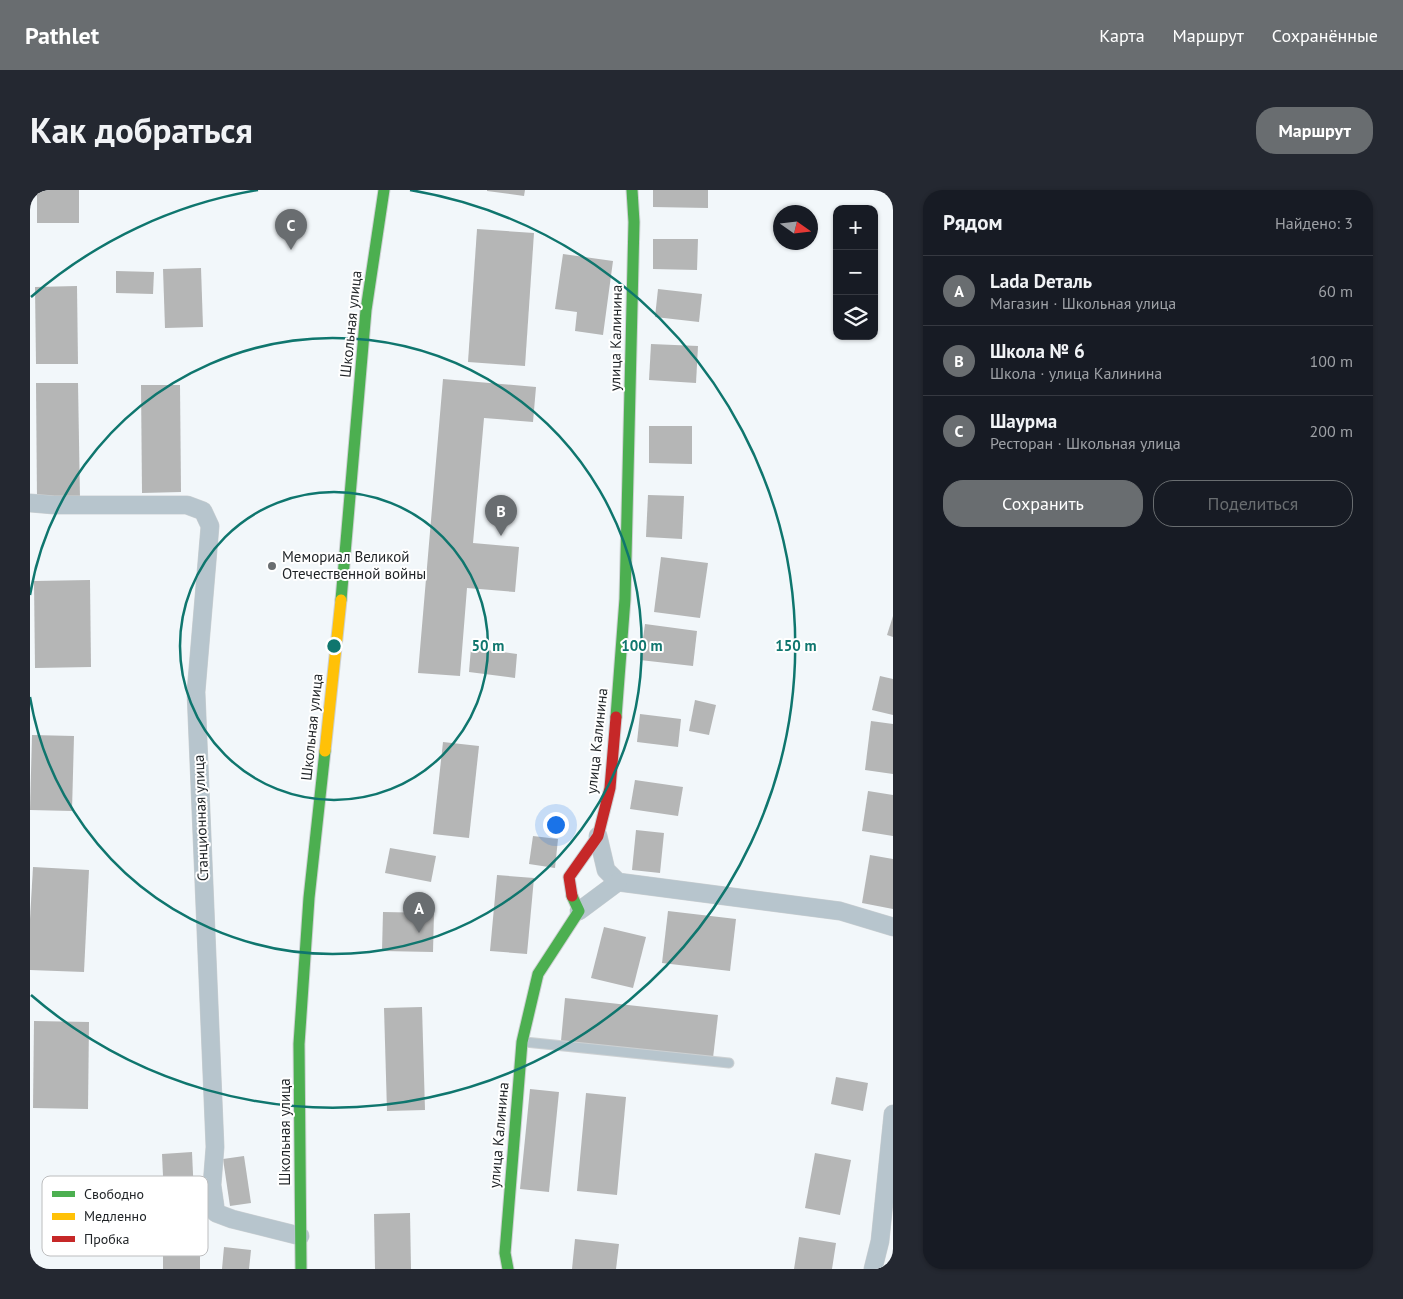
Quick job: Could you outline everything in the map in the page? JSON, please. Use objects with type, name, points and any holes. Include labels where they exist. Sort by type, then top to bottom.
[{"type":"street","name":"Школьная улица","points":[[301,1269],[299,1044],[309,898],[345,558],[366,310],[384,190]]},
{"type":"street","name":"улица Калинина","points":[[508,1269],[505,1253],[522,1042],[538,974],[579,911],[571,893],[569,877],[598,836],[610,788],[625,599],[634,222],[632,190]]},
{"type":"street","name":"Станционная улица","points":[[30,503],[54,505],[187,505],[203,511],[210,526],[196,692],[215,1147],[212,1186],[216,1213],[232,1219],[300,1236]]},
{"type":"street","points":[[598,836],[606,870],[618,882],[840,911],[893,927]]},
{"type":"street","points":[[579,911],[618,882]]},
{"type":"street","points":[[873,1269],[880,1241],[893,1114]]},
{"type":"lane","points":[[522,1042],[729,1063]]},
{"type":"building","points":[[37,190],[79,190],[79,223],[37,223]]},
{"type":"building","points":[[487,190],[525,190],[524,196]]},
{"type":"building","points":[[653,190],[708,190],[708,208],[653,207]]},
{"type":"building","points":[[477,229],[534,233],[525,366],[468,362]]},
{"type":"building","points":[[653,239],[698,239],[697,270],[653,269]]},
{"type":"building","points":[[563,254],[613,261],[603,335],[575,331],[577,312],[555,309]]},
{"type":"building","points":[[201,268],[203,327],[165,328],[163,269]]},
{"type":"building","points":[[116,271],[154,272],[153,294],[116,293]]},
{"type":"building","points":[[77,286],[78,364],[36,364],[35,287]]},
{"type":"building","points":[[658,289],[702,294],[699,322],[655,317]]},
{"type":"building","points":[[651,344],[698,346],[696,383],[649,380]]},
{"type":"building","points":[[443,379],[536,387],[533,422],[484,418],[473,543],[519,547],[515,592],[467,588],[460,676],[418,673]]},
{"type":"building","points":[[36,383],[78,383],[80,499],[37,500]]},
{"type":"building","points":[[141,385],[180,385],[181,492],[142,493]]},
{"type":"building","points":[[649,426],[692,426],[692,464],[649,463]]},
{"type":"building","points":[[648,495],[684,496],[682,539],[646,537]]},
{"type":"building","points":[[661,557],[708,563],[700,618],[654,612]]},
{"type":"building","points":[[90,580],[91,667],[35,668],[34,581]]},
{"type":"building","points":[[893,616],[893,637],[887,635]]},
{"type":"building","points":[[645,624],[697,631],[693,666],[640,660]]},
{"type":"building","points":[[471,648],[517,654],[515,678],[469,672]]},
{"type":"building","points":[[880,676],[893,679],[893,715],[872,710]]},
{"type":"building","points":[[695,700],[716,705],[709,735],[689,731]]},
{"type":"building","points":[[640,714],[681,719],[678,747],[637,742]]},
{"type":"building","points":[[871,721],[893,724],[893,774],[865,770]]},
{"type":"building","points":[[32,735],[74,736],[72,811],[30,810]]},
{"type":"building","points":[[443,742],[479,746],[469,838],[433,834]]},
{"type":"building","points":[[635,780],[683,787],[678,816],[630,809]]},
{"type":"building","points":[[868,791],[893,795],[893,836],[862,831]]},
{"type":"building","points":[[636,830],[664,833],[660,873],[632,870]]},
{"type":"building","points":[[533,836],[558,839],[555,868],[529,864]]},
{"type":"building","points":[[390,848],[436,856],[431,882],[385,873]]},
{"type":"building","points":[[870,855],[893,859],[893,909],[862,903]]},
{"type":"building","points":[[33,867],[89,870],[84,972],[30,970]]},
{"type":"building","points":[[497,875],[534,878],[527,954],[490,951]]},
{"type":"building","points":[[668,911],[736,919],[730,971],[662,963]]},
{"type":"building","points":[[383,912],[434,913],[433,952],[382,951]]},
{"type":"building","points":[[604,927],[646,937],[633,988],[591,978]]},
{"type":"building","points":[[565,998],[718,1015],[713,1058],[561,1041]]},
{"type":"building","points":[[422,1007],[425,1110],[387,1111],[384,1008]]},
{"type":"building","points":[[34,1021],[89,1022],[88,1109],[33,1108]]},
{"type":"building","points":[[836,1077],[868,1083],[863,1111],[831,1104]]},
{"type":"building","points":[[530,1089],[559,1092],[549,1192],[520,1189]]},
{"type":"building","points":[[586,1093],[626,1097],[617,1195],[577,1191]]},
{"type":"building","points":[[192,1152],[193,1176],[163,1176],[162,1154]]},
{"type":"building","points":[[815,1153],[851,1160],[840,1215],[805,1208]]},
{"type":"building","points":[[244,1156],[251,1203],[230,1206],[223,1159]]},
{"type":"building","points":[[410,1213],[411,1269],[375,1269],[374,1214]]},
{"type":"building","points":[[799,1237],[836,1243],[832,1269],[794,1269]]},
{"type":"building","points":[[575,1239],[619,1244],[616,1269],[572,1269]]},
{"type":"building","points":[[224,1247],[251,1250],[249,1269],[222,1269]]},
{"type":"building","points":[[163,1256],[200,1256],[200,1269],[163,1269]]},
{"type":"traffic: fast","points":[[341,600],[366,310],[384,190]]},
{"type":"traffic: fast","points":[[616,717],[625,599],[634,222],[632,190]]},
{"type":"traffic: fast","points":[[301,1269],[299,1044],[309,898],[325,751]]},
{"type":"traffic: fast","points":[[508,1269],[505,1253],[522,1042],[538,974],[579,911],[572,896]]},
{"type":"traffic: slow","points":[[325,751],[341,600]]},
{"type":"traffic: jam","points":[[572,896],[569,877],[598,836],[610,788],[616,717]]},
{"type":"place","name":"Шаурма","points":[[291,250]]},
{"type":"place","name":"Школа № 6","points":[[501,536]]},
{"type":"place","name":"Мемориал Великой Отечественной войны","points":[[272,566]]},
{"type":"place","name":"Lada Dеталь","points":[[419,933]]}]
